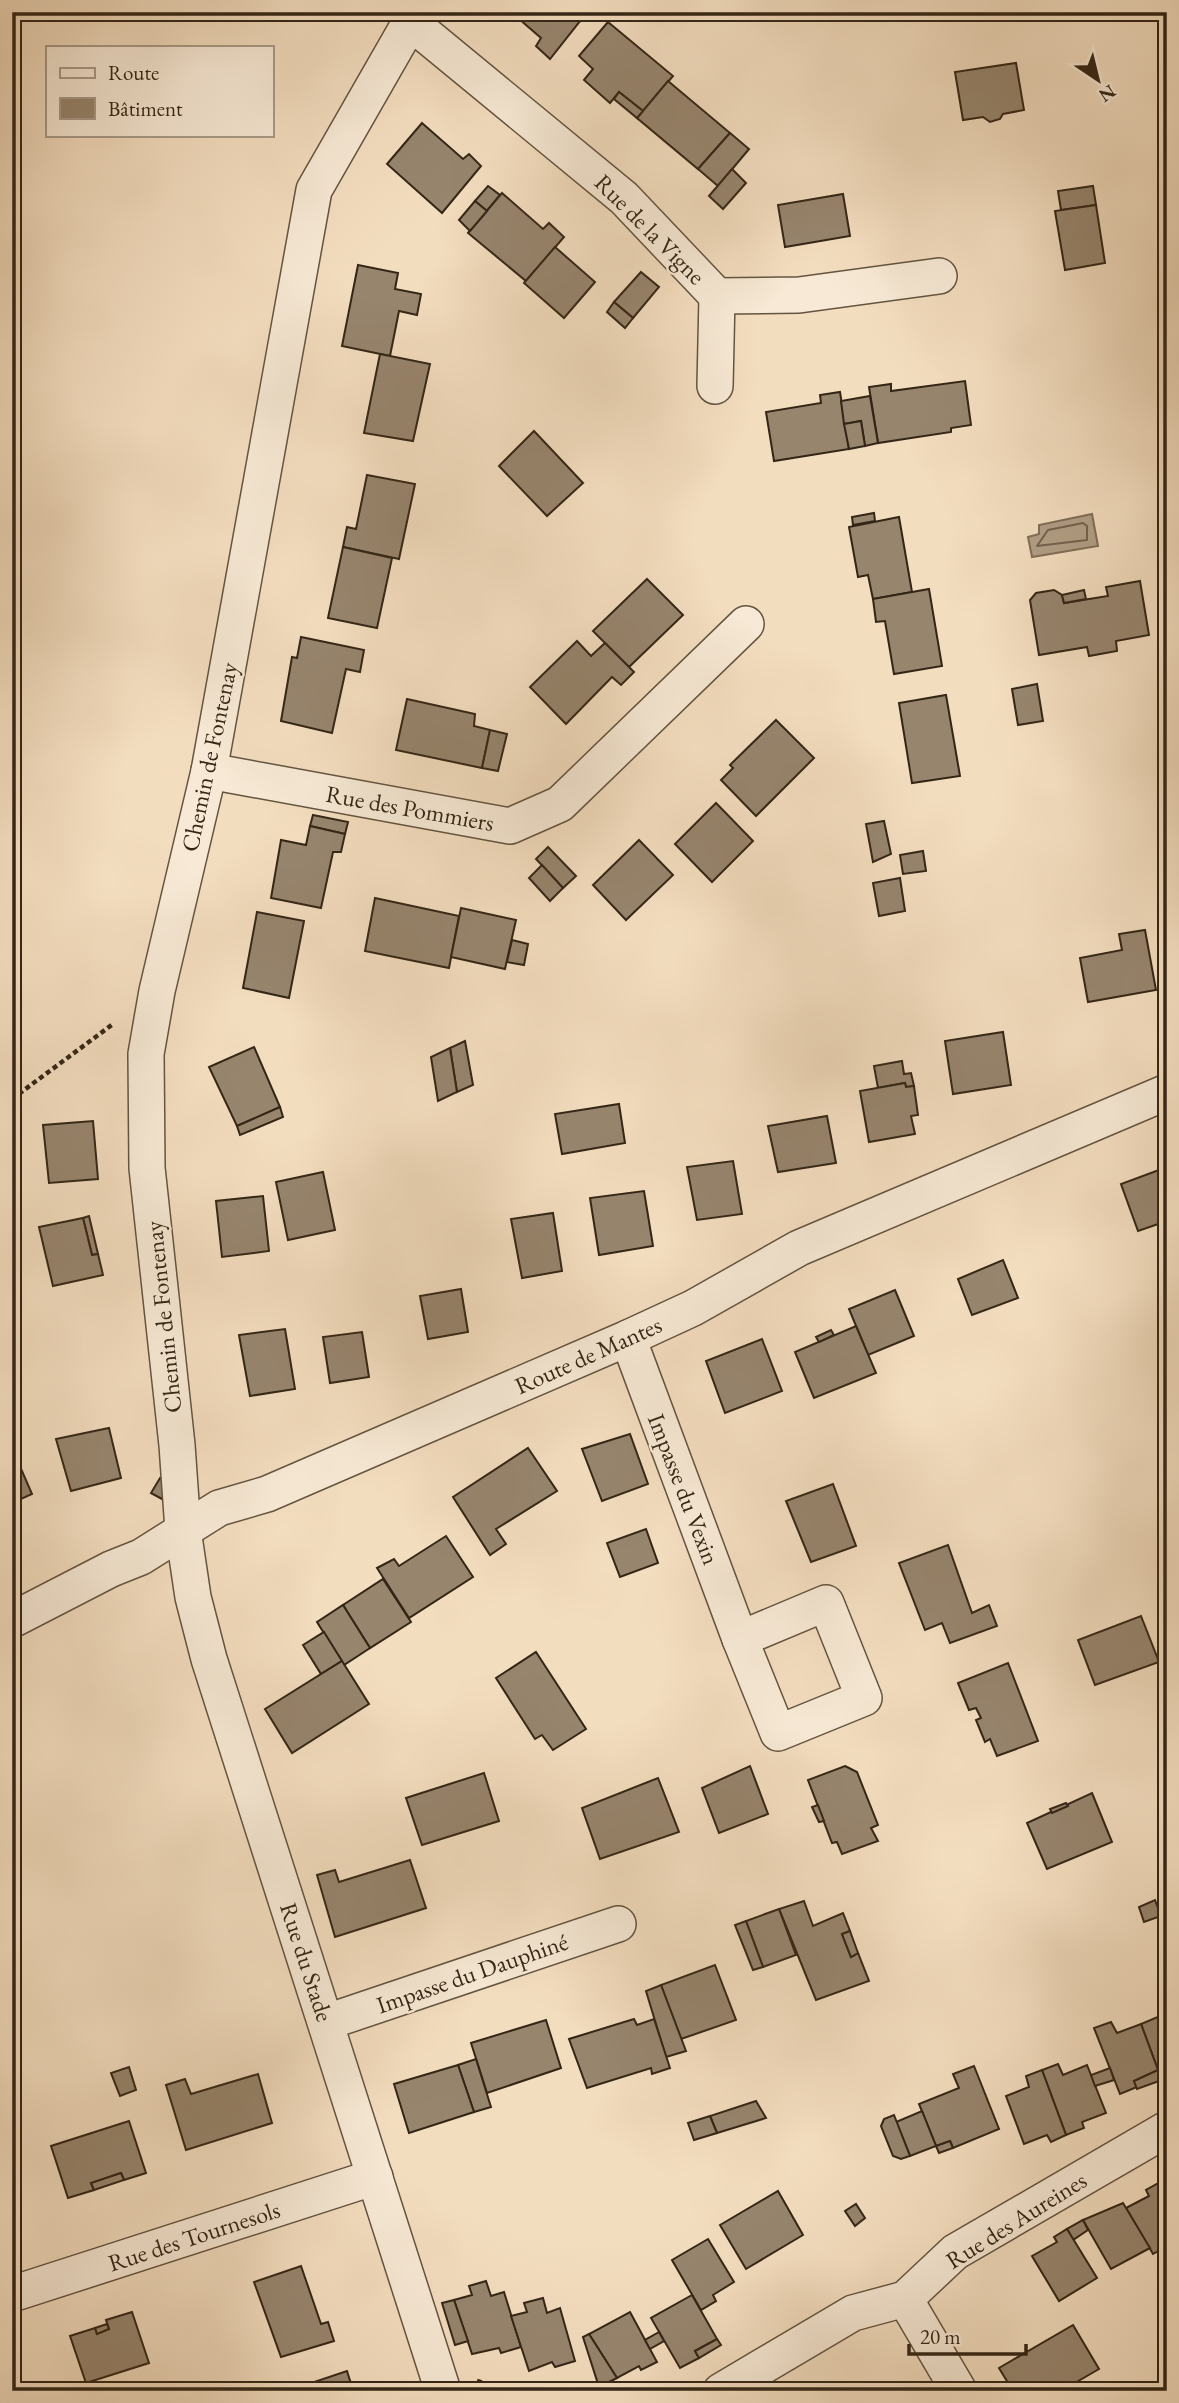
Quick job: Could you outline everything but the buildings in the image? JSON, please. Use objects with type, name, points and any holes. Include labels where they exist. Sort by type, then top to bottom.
[{"type":"street","name":"Rue de la Vigne","points":[[413,17],[624,198],[717,296],[799,295],[939,276]]},
{"type":"street","name":"Chemin de Fontenay","points":[[183,1531],[147,1168],[146,1054],[209,771],[314,190],[413,17]]},
{"type":"street","points":[[715,386],[717,296]]},
{"type":"street","name":"Rue des Pommiers","points":[[209,771],[510,826],[560,804],[747,624]]},
{"type":"street","name":"Route de Mantes","points":[[12,1620],[111,1569],[141,1557],[219,1508],[267,1494],[628,1338],[693,1308],[799,1248],[1167,1092]]},
{"type":"street","name":"Impasse du Vexin","points":[[628,1338],[740,1639]]},
{"type":"street","name":"Rue du Stade","points":[[183,1531],[193,1597],[209,1659],[443,2391]]},
{"type":"street","name":"Impasse du Dauphiné","points":[[327,2022],[618,1924]]},
{"type":"street","name":"Rue des Aureines","points":[[720,2391],[853,2314],[905,2299],[955,2252],[1167,2129]]},
{"type":"street","name":"Rue des Tournesols","points":[[12,2294],[376,2177]]},
{"type":"street","points":[[905,2299],[958,2391]]},
{"type":"path","points":[[12,1098],[158,991]]},
{"type":"water","points":[[1092,514],[1098,546],[1032,557],[1028,537],[1039,534],[1039,525]]}]
